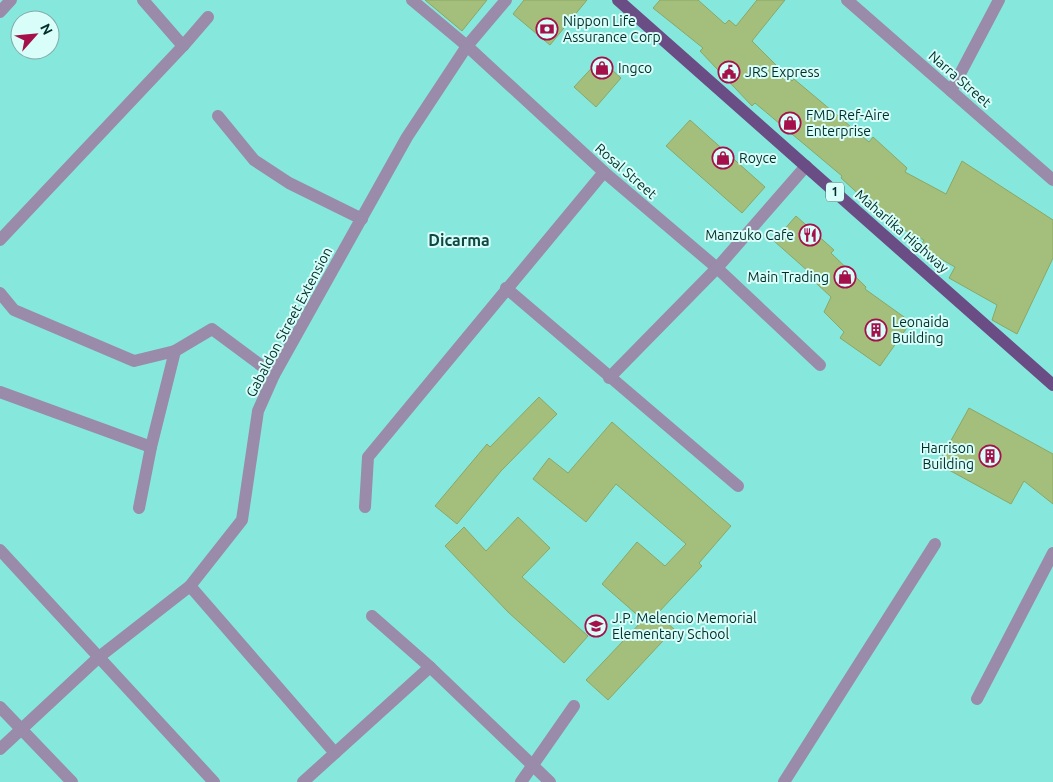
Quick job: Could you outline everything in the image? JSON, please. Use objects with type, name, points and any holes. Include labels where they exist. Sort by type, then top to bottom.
[{"type":"main road","name":"Maharlika Highway","points":[[622,1],[1052,383]]},
{"type":"street","points":[[0,12],[11,0]]},
{"type":"street","points":[[143,0],[183,46]]},
{"type":"street","name":"Rosal Street","points":[[412,0],[467,46],[604,172],[717,268],[820,365]]},
{"type":"street","name":"Gabaldon Street Extension","points":[[0,749],[99,657],[190,586],[242,520],[258,412],[274,376],[407,138],[467,46],[506,0]]},
{"type":"street","name":"Narra Street","points":[[847,0],[1053,180]]},
{"type":"street","points":[[951,91],[999,0]]},
{"type":"street","points":[[0,240],[208,17]]},
{"type":"street","points":[[218,116],[254,160],[289,184],[362,219]]},
{"type":"street","points":[[609,378],[717,268],[806,166]]},
{"type":"street","points":[[365,507],[368,457],[604,172]]},
{"type":"street","points":[[506,288],[609,378],[738,486]]},
{"type":"street","points":[[0,293],[14,310],[134,361],[175,351],[212,330],[274,376]]},
{"type":"street","points":[[139,508],[150,447],[175,351]]},
{"type":"street","points":[[0,392],[150,447]]},
{"type":"street","points":[[784,782],[935,544]]},
{"type":"street","points":[[0,550],[214,782]]},
{"type":"street","points":[[977,699],[1053,553]]},
{"type":"street","points":[[190,586],[335,753]]},
{"type":"street","points":[[372,616],[430,667],[532,767],[550,782]]},
{"type":"street","points":[[303,782],[430,667]]},
{"type":"street","points":[[521,782],[574,706]]},
{"type":"street","points":[[0,707],[72,782]]},
{"type":"building","points":[[425,0],[487,0],[462,31]]},
{"type":"building","name":"Nippon Life Assurance Corp","points":[[524,0],[587,0],[550,45],[513,14]]},
{"type":"building","points":[[660,0],[698,0],[725,24],[729,20],[736,26],[757,0],[785,0],[752,41],[792,81],[794,79],[869,142],[873,137],[907,168],[905,172],[946,194],[962,161],[1053,220],[1053,258],[1017,334],[992,320],[997,305],[949,278],[955,267],[920,247],[924,240],[889,222],[841,178],[842,176],[755,103],[752,106],[700,51],[703,48],[653,8]]},
{"type":"building","points":[[600,59],[621,78],[596,107],[574,87]]},
{"type":"building","points":[[690,120],[765,187],[742,213],[666,146]]},
{"type":"building","points":[[796,216],[834,250],[831,253],[866,287],[865,289],[911,322],[880,366],[840,338],[844,332],[824,312],[831,297],[816,283],[818,280],[774,241]]},
{"type":"building","points":[[539,397],[557,414],[501,471],[457,524],[435,506],[487,444],[490,447]]},
{"type":"building","name":"Harrison Building","points":[[969,408],[1053,454],[1053,504],[1024,481],[1011,504],[938,464]]},
{"type":"building","points":[[612,422],[731,526],[699,563],[702,566],[657,614],[674,629],[608,700],[586,680],[643,620],[602,584],[637,542],[665,566],[686,544],[616,484],[586,522],[533,479],[549,458],[568,473]]},
{"type":"building","points":[[518,517],[550,548],[522,577],[588,636],[564,663],[508,612],[445,546],[464,527],[486,551]]},
{"type":"place","name":"Nippon Life Assurance Corp","points":[[547,29]]},
{"type":"place","name":"Ingco","points":[[602,68]]},
{"type":"place","name":"JRS Express","points":[[729,72]]},
{"type":"place","name":"FMD Ref-Aire Enterprise","points":[[790,123]]},
{"type":"place","name":"Royce","points":[[723,158]]},
{"type":"place","name":"Manzuko Cafe","points":[[810,235]]},
{"type":"place","name":"Main Trading","points":[[845,277]]},
{"type":"place","name":"Leonaida Building","points":[[876,330]]},
{"type":"place","name":"Harrison Building","points":[[990,456]]},
{"type":"place","name":"J.P. Melencio Memorial Elementary School","points":[[596,626]]},
{"type":"district","name":"Dicarma","points":[[459,240]]}]
